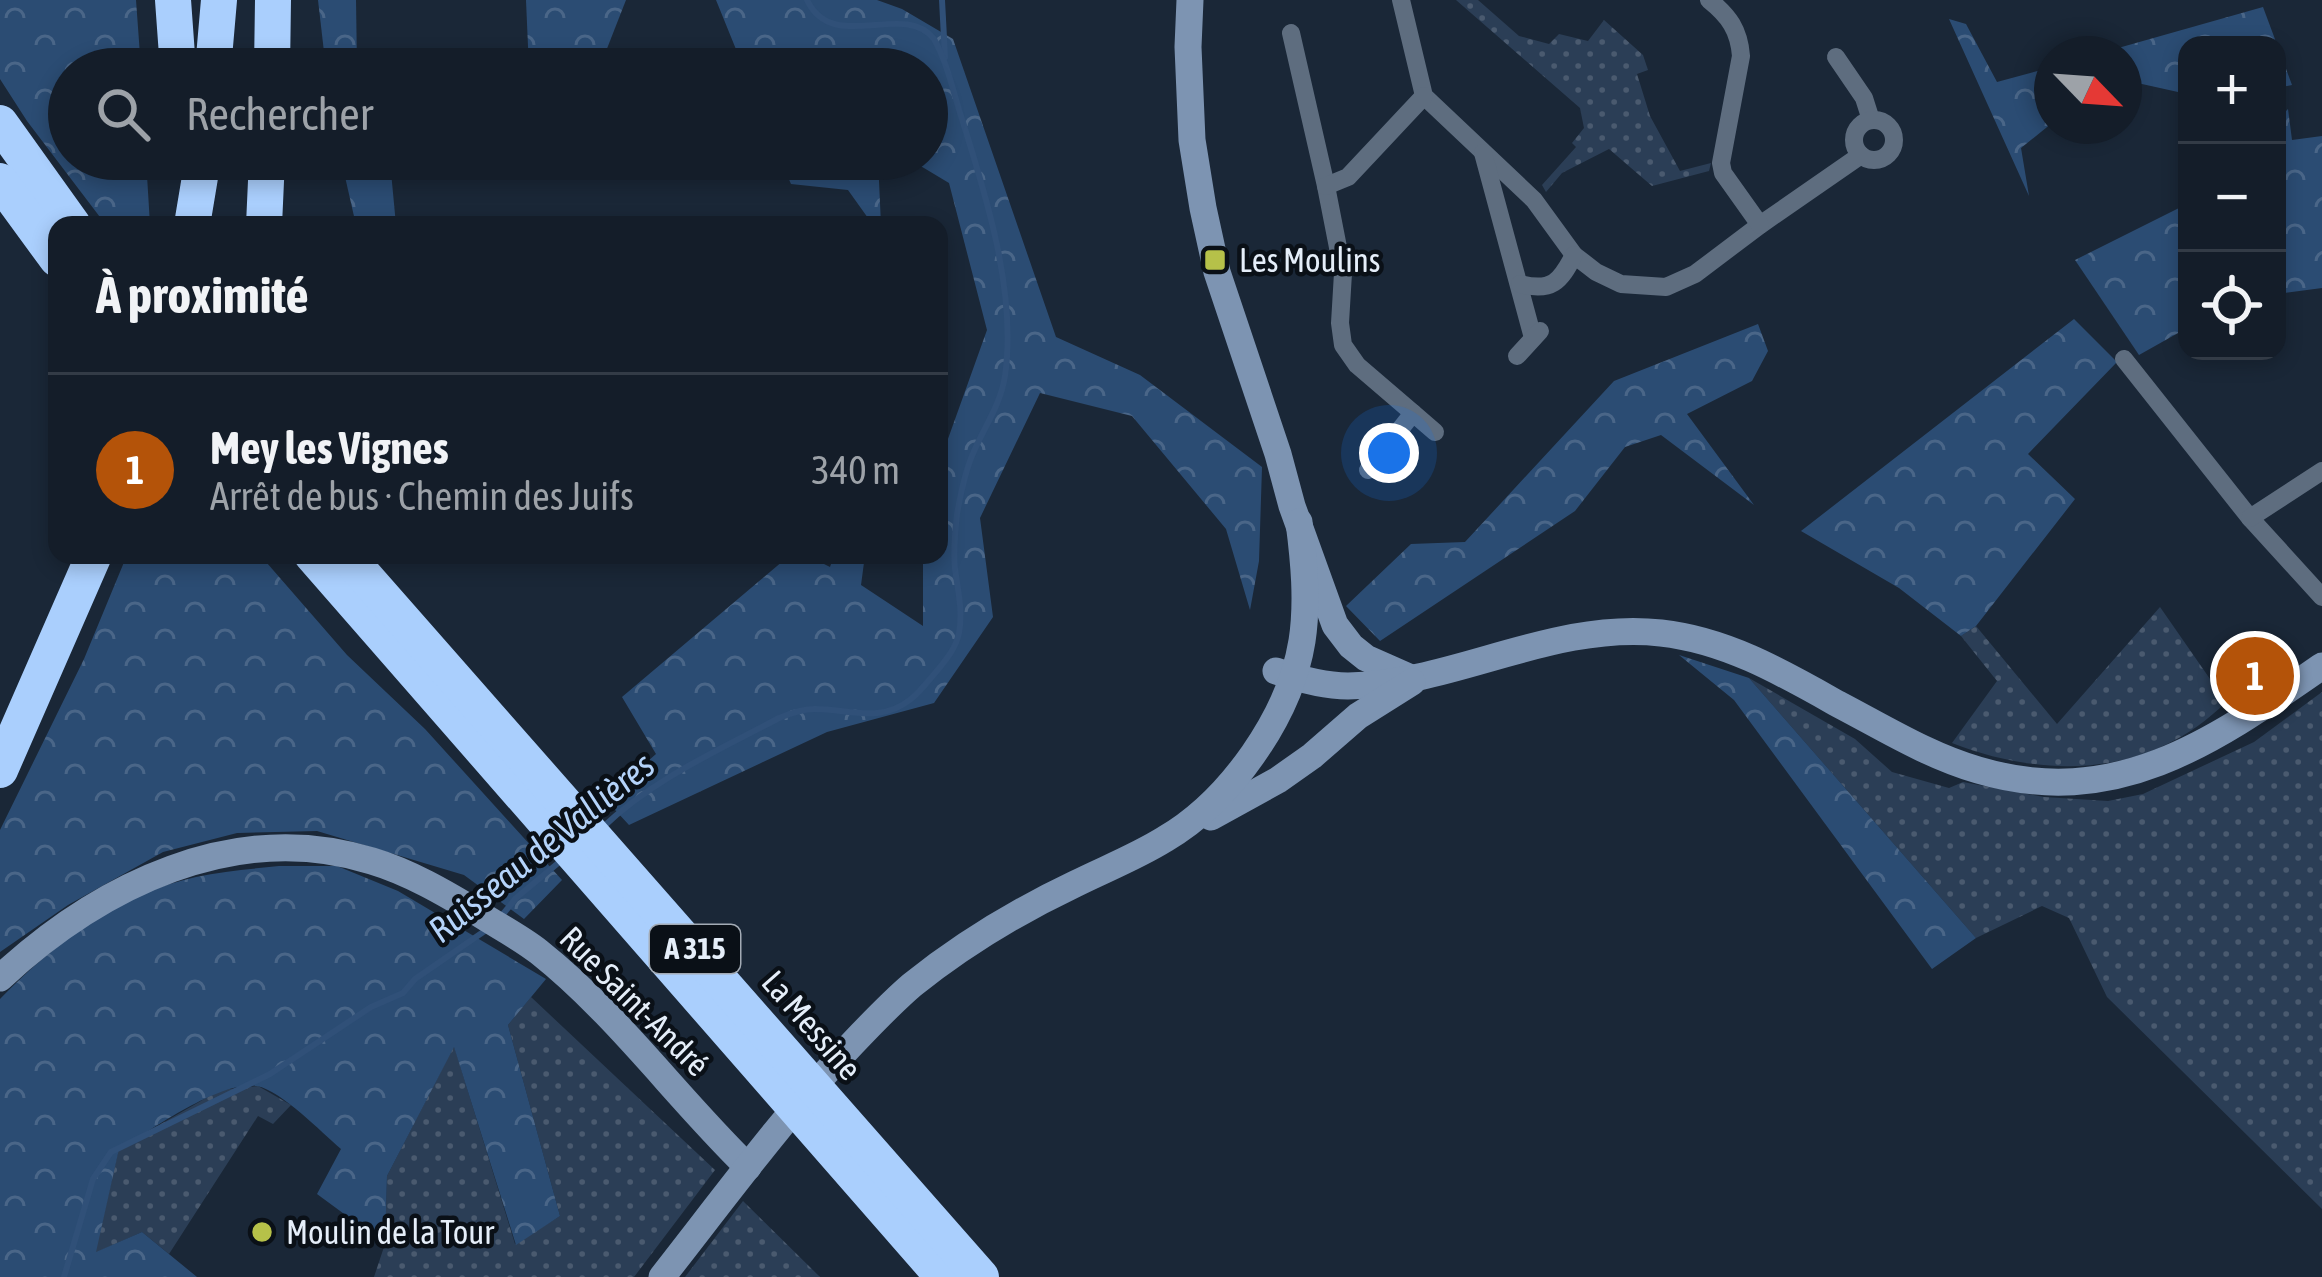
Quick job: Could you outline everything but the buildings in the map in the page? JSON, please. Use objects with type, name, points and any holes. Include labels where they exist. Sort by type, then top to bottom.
[{"type":"highway","points":[[173,0],[176,48]]},
{"type":"highway","points":[[215,48],[219,0]]},
{"type":"highway","points":[[272,48],[273,0]]},
{"type":"highway","points":[[0,122],[67,216]]},
{"type":"highway","points":[[176,216],[178,180]]},
{"type":"highway","points":[[194,216],[200,180]]},
{"type":"highway","points":[[264,216],[266,180]]},
{"type":"highway","points":[[0,181],[48,247]]},
{"type":"highway","points":[[0,770],[88,564]]},
{"type":"highway","name":"La Messine","points":[[320,564],[513,765],[854,1153],[981,1277]]},
{"type":"highway","name":"La Messine","points":[[354,564],[445,668],[513,765]]},
{"type":"highway","points":[[374,564],[445,668]]},
{"type":"highway","name":"La Messine","points":[[854,1153],[943,1277]]},
{"type":"main road","points":[[1190,0],[1192,140],[1203,208],[1217,272],[1295,514],[1335,625],[1366,658],[1416,679]]},
{"type":"main road","points":[[1072,885],[1168,816],[1208,780],[1240,742],[1284,673],[1301,644],[1304,614],[1303,556],[1295,514]]},
{"type":"main road","points":[[1284,673],[1346,686],[1416,679],[1528,646],[1604,632],[1661,633],[1745,655],[1915,745],[1976,770],[2026,781],[2067,783],[2120,776],[2175,758],[2247,718],[2322,666]]},
{"type":"main road","points":[[1169,837],[1240,772],[1269,728],[1284,673]]},
{"type":"main road","points":[[662,1277],[826,1072],[908,988],[1008,918],[1278,780],[1358,716],[1416,679]]},
{"type":"main road","name":"Rue Saint-André","points":[[0,978],[59,930],[118,892],[166,869],[276,848],[352,855],[394,869],[523,941],[619,1028],[748,1167]]},
{"type":"street","points":[[1401,0],[1424,96],[1534,200],[1574,255],[1621,284],[1666,287],[1695,274],[1861,155]]},
{"type":"street","points":[[1709,0],[1735,28],[1742,56],[1720,163],[1760,225]]},
{"type":"street","points":[[1291,33],[1343,273],[1343,345],[1358,365],[1436,432]]},
{"type":"street","points":[[1836,57],[1864,98],[1871,120]]},
{"type":"street","points":[[1326,186],[1348,176],[1424,96]]},
{"type":"street","points":[[1871,120],[1889,126],[1894,139],[1883,158],[1861,155],[1854,139],[1863,123],[1871,120]]},
{"type":"street","points":[[1481,149],[1538,333],[1517,356]]},
{"type":"street","points":[[1520,284],[1550,286],[1563,276],[1574,255]]},
{"type":"street","points":[[2124,359],[2250,518],[2322,597]]},
{"type":"street","points":[[1368,470],[1413,413]]},
{"type":"street","points":[[2250,518],[2322,471]]},
{"type":"shaded area","points":[[1456,0],[1478,0],[1519,36],[1549,44],[1559,34],[1588,41],[1604,20],[1643,55],[1648,70],[1637,74],[1650,116],[1680,171],[1711,163],[1709,171],[1652,186],[1609,149],[1562,173],[1546,192],[1542,185],[1576,147],[1572,143],[1584,128],[1580,108]]},
{"type":"shaded area","points":[[2160,607],[2226,702],[2197,727],[2131,758],[2096,764],[2024,763],[1952,743],[1997,681],[1961,636],[1976,626],[2057,724]]},
{"type":"shaded area","points":[[1749,678],[1855,739],[1892,772],[1949,788],[1963,782],[2044,797],[2108,801],[2143,794],[2254,742],[2322,692],[2322,1209],[2107,997],[2069,918],[2042,906],[1976,938]]},
{"type":"shaded area","points":[[531,997],[715,1170],[634,1277],[374,1277],[385,1244],[387,1176],[454,1046],[515,1244],[560,1216],[508,1025]]},
{"type":"shaded area","points":[[258,1086],[291,1105],[273,1124],[258,1116],[169,1254],[142,1232],[95,1253],[119,1148],[220,1090]]},
{"type":"shaded area","points":[[743,1201],[820,1277],[685,1277]]},
{"type":"green space","points":[[0,0],[136,0],[139,48],[48,48],[48,149],[0,79]]},
{"type":"green space","points":[[318,0],[356,0],[357,48],[324,48]]},
{"type":"green space","points":[[526,0],[626,0],[607,48],[528,48]]},
{"type":"green space","points":[[716,0],[877,0],[953,39],[1056,337],[1140,375],[1262,467],[1259,561],[1250,610],[1226,529],[1132,416],[1040,393],[980,518],[993,617],[934,703],[827,732],[629,825],[605,799],[656,754],[622,697],[779,564],[864,564],[861,585],[923,626],[923,564],[948,564],[948,439],[987,330],[949,183],[944,180],[948,180],[948,48],[735,48]]},
{"type":"green space","points":[[2263,7],[2274,36],[2178,36],[2178,92],[2142,84],[2142,41]]},
{"type":"green space","points":[[1949,19],[1966,24],[1997,82],[2034,72],[2034,138],[2021,148],[2029,196]]},
{"type":"green space","points":[[2286,111],[2292,140],[2322,136],[2322,288],[2286,293],[2286,144]]},
{"type":"green space","points":[[72,180],[147,180],[149,216],[99,216]]},
{"type":"green space","points":[[346,180],[392,180],[395,216],[354,216]]},
{"type":"green space","points":[[789,180],[879,180],[881,216],[867,216],[848,190],[791,184]]},
{"type":"green space","points":[[2178,208],[2178,333],[2139,355],[2075,260]]},
{"type":"green space","points":[[2074,319],[2117,362],[2028,454],[2075,499],[1976,626],[1961,636],[1899,588],[1801,531]]},
{"type":"green space","points":[[1758,324],[1768,351],[1752,381],[1687,414],[1754,505],[1661,435],[1625,447],[1575,511],[1380,641],[1346,606],[1411,544],[1465,542],[1614,381]]},
{"type":"green space","points":[[123,564],[268,564],[347,655],[425,729],[562,880],[524,919],[464,875],[317,831],[237,833],[163,852],[68,905],[0,952],[0,830],[84,659]]},
{"type":"green space","points":[[1679,655],[1749,678],[1976,938],[1932,969],[1734,700]]},
{"type":"green space","points":[[279,866],[337,866],[398,891],[546,979],[508,1025],[560,1216],[516,1245],[454,1047],[387,1176],[385,1244],[317,1194],[341,1149],[267,1089],[242,1086],[186,1108],[119,1149],[96,1252],[142,1232],[197,1277],[0,1277],[0,999],[65,941],[141,895],[196,877]]},
{"type":"waterway","name":"Ruisseau de Vallières","points":[[807,0],[819,16],[834,24],[905,24],[921,28],[938,48]]},
{"type":"waterway","points":[[942,0],[945,48]]},
{"type":"waterway","name":"Ruisseau de Vallières","points":[[602,828],[664,780],[783,716],[810,709],[876,713],[899,707],[918,693],[953,649],[960,609],[954,555],[957,514],[970,461],[1003,388],[1008,344],[1003,278],[989,211],[948,74]]},
{"type":"waterway","name":"Ruisseau de Vallières","points":[[499,919],[516,898],[563,859]]},
{"type":"waterway","name":"Ruisseau de Vallières","points":[[64,1277],[93,1179],[111,1152],[270,1074],[371,1007],[403,993],[415,979],[489,928]]},
{"type":"place","name":"Les Moulins","points":[[1215,260]]},
{"type":"place","name":"Mey les Vignes","points":[[2255,676]]},
{"type":"place","name":"Moulin de la Tour","points":[[262,1232]]}]
